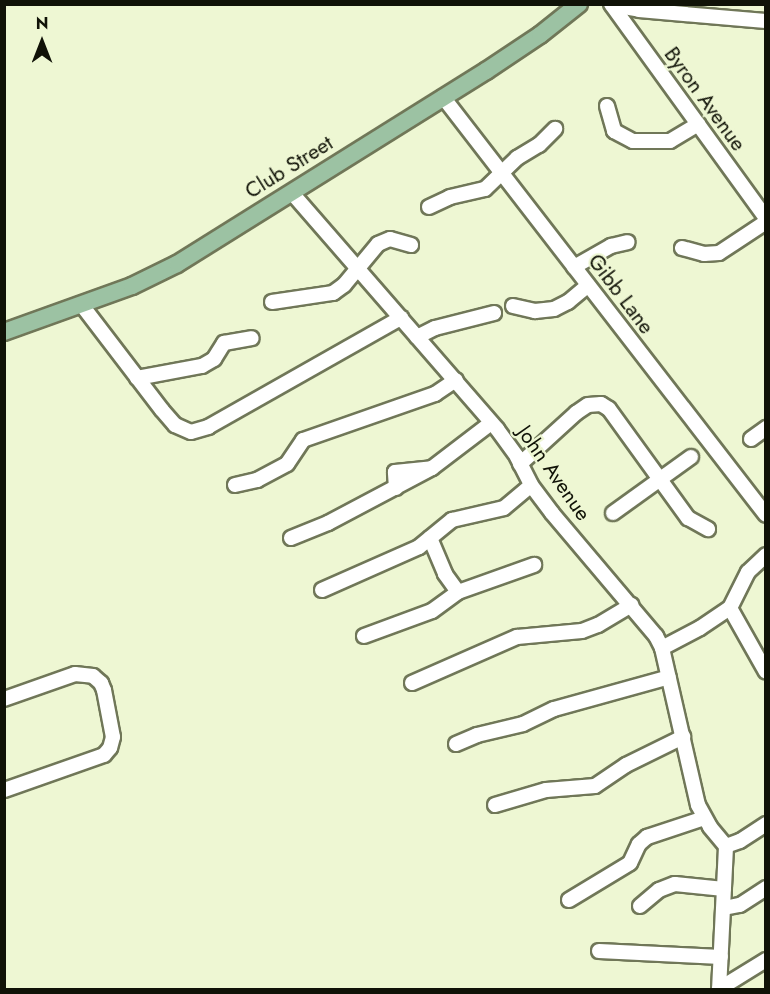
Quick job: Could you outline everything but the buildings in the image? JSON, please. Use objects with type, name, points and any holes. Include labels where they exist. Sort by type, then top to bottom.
[{"type":"main road","name":"Club Street","points":[[4,332],[132,286],[162,272],[540,35],[579,4]]},
{"type":"street","points":[[611,5],[639,10],[765,21]]},
{"type":"street","name":"Byron Avenue","points":[[611,5],[765,220]]},
{"type":"street","name":"Gibb Lane","points":[[443,97],[765,515]]},
{"type":"street","points":[[607,106],[614,131],[633,141],[669,141],[698,124]]},
{"type":"street","points":[[429,207],[450,197],[485,189],[504,174],[517,158],[539,145],[555,129]]},
{"type":"street","name":"John Avenue","points":[[292,192],[456,380],[491,423],[531,484],[656,636],[662,648],[695,795],[704,818],[726,846]]},
{"type":"street","points":[[682,248],[704,254],[719,253],[765,220]]},
{"type":"street","points":[[272,302],[326,296],[344,285],[372,249],[384,240],[397,239],[411,245]]},
{"type":"street","points":[[574,267],[610,246],[628,242]]},
{"type":"street","points":[[513,306],[535,311],[554,309],[568,302],[588,285]]},
{"type":"street","points":[[81,304],[137,378],[176,425],[186,431],[208,428],[401,318]]},
{"type":"street","points":[[417,337],[435,328],[494,313]]},
{"type":"street","points":[[137,378],[202,366],[214,359],[224,343],[252,338]]},
{"type":"street","points":[[235,485],[257,480],[287,464],[303,440],[435,394],[456,380]]},
{"type":"street","points":[[520,464],[576,413],[588,405],[601,404],[609,409],[688,518],[708,530]]},
{"type":"street","points":[[291,538],[396,488],[395,472],[432,468],[491,423]]},
{"type":"street","points":[[751,439],[765,428]]},
{"type":"street","points":[[614,513],[691,457]]},
{"type":"street","points":[[322,590],[419,547],[452,520],[504,508],[531,484]]},
{"type":"street","points":[[430,538],[444,574],[458,592]]},
{"type":"street","points":[[662,648],[730,608],[747,572],[765,555]]},
{"type":"street","points":[[364,636],[432,611],[458,592],[534,565]]},
{"type":"street","points":[[412,683],[517,637],[582,631],[598,625],[631,605]]},
{"type":"street","points":[[730,608],[764,668]]},
{"type":"street","points":[[4,699],[75,674],[93,676],[102,683],[113,737],[110,748],[104,755],[4,790]]},
{"type":"street","points":[[456,744],[481,734],[522,724],[554,709],[669,677]]},
{"type":"street","points":[[495,806],[546,790],[597,785],[626,765],[683,737]]},
{"type":"street","points":[[569,900],[630,863],[639,844],[647,837],[704,818]]},
{"type":"street","points":[[719,989],[726,846],[740,841],[765,824]]},
{"type":"street","points":[[640,906],[659,890],[675,884],[724,889]]},
{"type":"street","points":[[724,908],[740,905],[765,888]]},
{"type":"street","points":[[599,951],[721,957]]},
{"type":"street","points":[[719,989],[765,960]]}]
